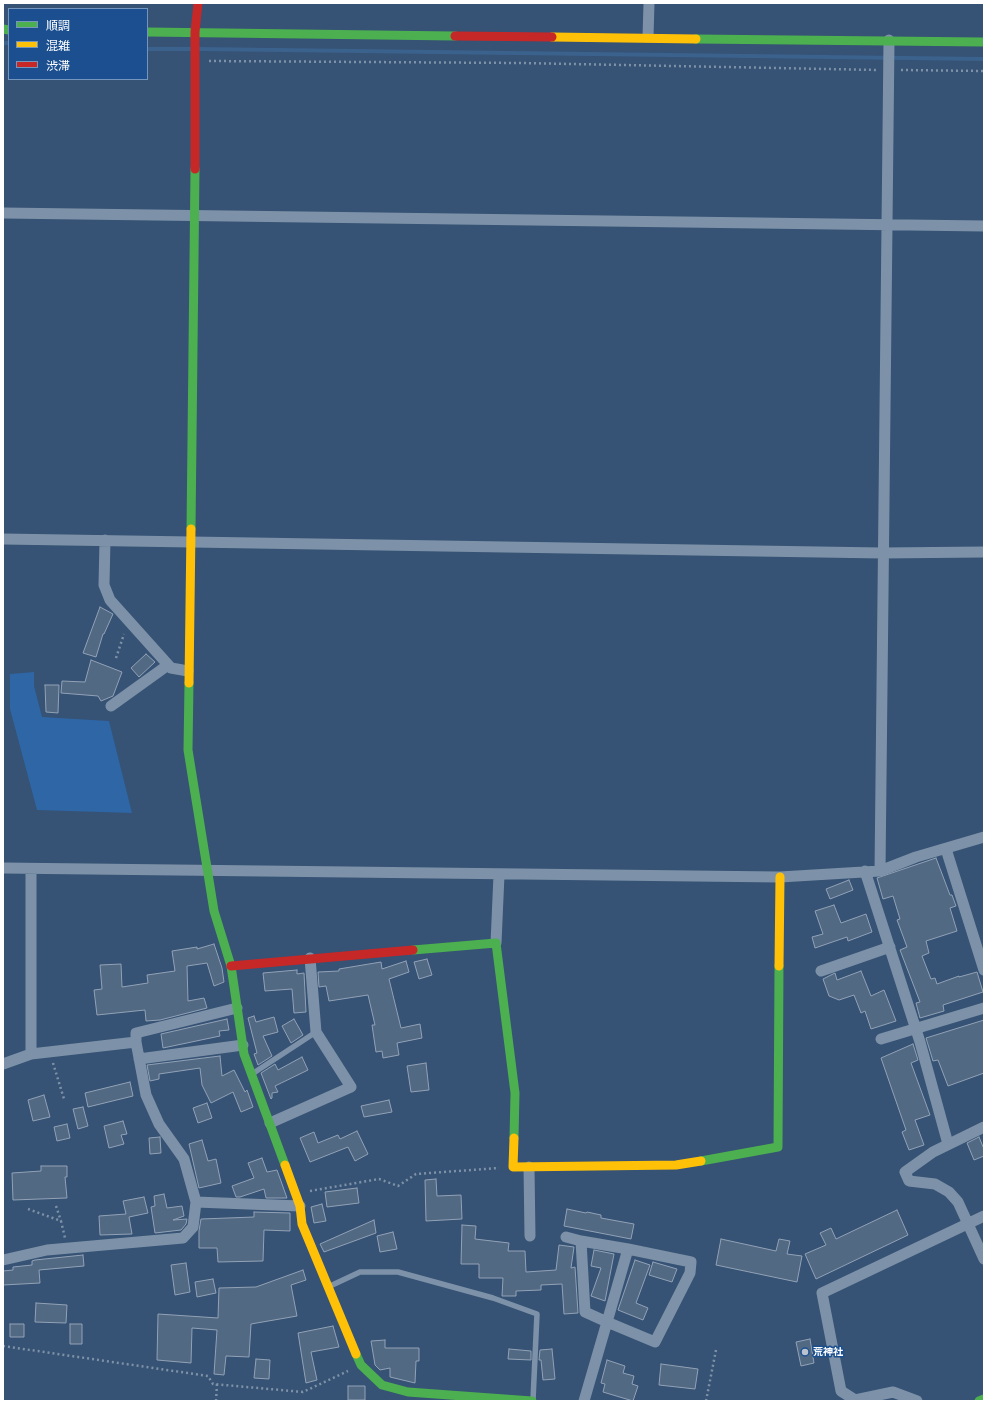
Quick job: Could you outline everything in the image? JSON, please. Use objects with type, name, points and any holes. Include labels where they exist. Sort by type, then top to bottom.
[{"type":"street","points":[[198,3],[194,59],[188,750],[206,870],[214,911],[231,966],[244,1054],[300,1206],[302,1224],[346,1333],[361,1365],[382,1385],[408,1396],[532,1401]]},
{"type":"street","points":[[648,37],[649,3]]},
{"type":"street","points":[[148,32],[195,36],[648,37],[889,44],[984,42]]},
{"type":"street","points":[[880,871],[882,553],[888,226],[889,44]]},
{"type":"street","points":[[3,213],[193,217],[984,226]]},
{"type":"street","points":[[3,539],[882,553],[984,552]]},
{"type":"street","points":[[105,540],[104,585],[110,600],[171,668],[188,671]]},
{"type":"street","points":[[111,706],[168,665]]},
{"type":"street","points":[[3,868],[780,878],[880,871],[984,838]]},
{"type":"street","points":[[946,849],[984,970]]},
{"type":"street","points":[[31,869],[31,1054]]},
{"type":"street","points":[[865,871],[916,1029],[948,1144]]},
{"type":"street","points":[[499,875],[496,942],[515,1093],[513,1167],[530,1168],[676,1165],[778,1147],[780,878]]},
{"type":"street","points":[[231,966],[496,942]]},
{"type":"street","points":[[821,971],[890,947]]},
{"type":"street","points":[[270,1123],[351,1087],[316,1032],[310,958]]},
{"type":"street","points":[[3,1260],[47,1250],[183,1238],[193,1227],[196,1202],[184,1159],[159,1124],[146,1095],[136,1042],[136,1033],[237,1008]]},
{"type":"street","points":[[881,1039],[984,1008]]},
{"type":"street","points":[[3,1064],[31,1054],[136,1042]]},
{"type":"street","points":[[139,1059],[243,1044]]},
{"type":"street","points":[[984,1127],[932,1152],[905,1172],[910,1181],[935,1184],[949,1192],[958,1202],[984,1259]]},
{"type":"street","points":[[530,1168],[530,1236]]},
{"type":"street","points":[[196,1202],[300,1206]]},
{"type":"street","points":[[917,1401],[893,1392],[855,1400],[841,1391],[822,1293],[984,1216]]},
{"type":"street","points":[[566,1237],[691,1262],[690,1273],[655,1342],[585,1312],[581,1241]]},
{"type":"street","points":[[584,1401],[628,1249]]},
{"type":"street","points":[[980,1401],[984,1399]]},
{"type":"lane","points":[[252,1074],[316,1032]]},
{"type":"lane","points":[[328,1287],[360,1272],[398,1272],[493,1298],[537,1314],[532,1401]]},
{"type":"path","points":[[194,59],[889,68],[984,71]]},
{"type":"path","points":[[116,658],[128,621]]},
{"type":"path","points":[[50,1052],[64,1099]]},
{"type":"path","points":[[295,1193],[379,1180],[398,1186],[416,1174],[513,1167]]},
{"type":"path","points":[[56,1206],[67,1248]]},
{"type":"path","points":[[28,1209],[61,1221]]},
{"type":"path","points":[[3,1346],[208,1376],[213,1384],[303,1392],[361,1365]]},
{"type":"path","points":[[706,1401],[716,1350]]},
{"type":"path","points":[[216,1401],[217,1384]]},
{"type":"shaded area","points":[[34,672],[34,686],[42,717],[109,721],[132,813],[37,810],[10,709],[10,674]]},
{"type":"building","points":[[100,607],[113,614],[103,634],[96,657],[83,653]]},
{"type":"building","points":[[146,654],[155,662],[139,677],[131,668]]},
{"type":"building","points":[[91,660],[122,672],[113,696],[101,701],[98,696],[61,693],[62,681],[85,682]]},
{"type":"building","points":[[45,685],[59,685],[58,713],[46,712]]},
{"type":"building","points":[[936,858],[950,895],[952,895],[956,906],[950,908],[957,931],[926,941],[929,953],[922,956],[931,979],[935,978],[937,984],[959,976],[977,972],[983,992],[943,1005],[944,1011],[920,1018],[916,1003],[920,1002],[900,950],[907,947],[897,920],[900,919],[893,896],[883,899],[877,878]]},
{"type":"building","points":[[849,880],[853,890],[830,899],[826,889]]},
{"type":"building","points":[[834,905],[841,923],[866,914],[872,932],[848,941],[847,937],[815,948],[812,937],[823,934],[815,911]]},
{"type":"building","points":[[214,944],[222,968],[224,982],[214,986],[207,963],[187,966],[188,1001],[204,998],[207,1008],[160,1020],[146,1021],[145,1010],[97,1015],[94,990],[102,989],[100,965],[121,964],[122,987],[148,983],[147,975],[175,971],[172,951],[197,947],[197,949]]},
{"type":"building","points":[[427,959],[432,975],[419,979],[414,962]]},
{"type":"building","points":[[406,961],[409,972],[389,979],[401,1028],[420,1024],[422,1038],[397,1043],[399,1055],[383,1058],[382,1051],[376,1052],[372,1025],[375,1025],[368,995],[329,1001],[326,986],[319,987],[318,972],[339,971],[339,969],[381,962],[382,969]]},
{"type":"building","points":[[297,970],[297,974],[304,973],[306,1012],[294,1013],[292,989],[265,991],[263,973]]},
{"type":"building","points":[[861,971],[871,996],[884,990],[896,1021],[871,1029],[865,1011],[861,1013],[854,995],[839,1000],[829,996],[823,979],[835,973],[837,980]]},
{"type":"building","points":[[254,1016],[256,1022],[274,1017],[278,1032],[263,1036],[272,1056],[258,1065],[254,1054],[257,1053],[248,1018]]},
{"type":"building","points":[[227,1019],[229,1030],[219,1031],[220,1036],[163,1048],[161,1034]]},
{"type":"building","points":[[294,1019],[303,1035],[291,1043],[282,1026]]},
{"type":"building","points":[[984,1020],[984,1073],[948,1086],[938,1060],[933,1061],[926,1038]]},
{"type":"building","points":[[913,1044],[918,1060],[911,1063],[930,1115],[915,1120],[924,1145],[909,1150],[902,1132],[906,1130],[881,1058]]},
{"type":"building","points":[[220,1056],[222,1076],[234,1070],[245,1092],[247,1090],[253,1107],[241,1112],[233,1092],[211,1103],[202,1085],[200,1068],[159,1074],[159,1079],[150,1081],[147,1065]]},
{"type":"building","points":[[302,1057],[308,1070],[275,1086],[278,1092],[272,1093],[271,1099],[261,1073],[275,1064],[278,1070]]},
{"type":"building","points":[[426,1063],[429,1090],[411,1092],[407,1066]]},
{"type":"building","points":[[130,1082],[133,1096],[88,1107],[85,1093]]},
{"type":"building","points":[[44,1095],[50,1117],[33,1121],[28,1100]]},
{"type":"building","points":[[389,1100],[392,1112],[364,1117],[361,1106]]},
{"type":"building","points":[[207,1103],[212,1118],[198,1123],[193,1108]]},
{"type":"building","points":[[83,1107],[88,1126],[78,1129],[73,1109]]},
{"type":"building","points":[[123,1121],[127,1134],[121,1135],[124,1144],[109,1148],[104,1126]]},
{"type":"building","points":[[67,1124],[70,1138],[57,1141],[54,1127]]},
{"type":"building","points":[[357,1131],[368,1154],[355,1161],[348,1147],[310,1162],[300,1138],[314,1132],[318,1143],[338,1135],[340,1139]]},
{"type":"building","points":[[160,1137],[161,1153],[150,1154],[149,1138]]},
{"type":"building","points":[[979,1137],[984,1149],[984,1156],[974,1160],[967,1143]]},
{"type":"building","points":[[202,1140],[208,1161],[216,1159],[221,1183],[199,1188],[189,1144]]},
{"type":"building","points":[[262,1158],[267,1172],[277,1170],[287,1198],[266,1198],[264,1189],[236,1197],[232,1186],[254,1178],[248,1163]]},
{"type":"building","points":[[41,1166],[67,1166],[67,1177],[65,1177],[67,1198],[13,1200],[12,1173],[41,1171]]},
{"type":"building","points":[[436,1179],[437,1196],[461,1195],[462,1219],[426,1221],[425,1180]]},
{"type":"building","points":[[357,1188],[359,1203],[327,1207],[325,1192]]},
{"type":"building","points":[[164,1194],[167,1208],[182,1206],[184,1216],[173,1220],[187,1219],[186,1224],[181,1230],[155,1233],[151,1207],[155,1206],[154,1196]]},
{"type":"building","points":[[144,1197],[148,1213],[129,1217],[132,1234],[100,1235],[99,1216],[126,1214],[123,1201]]},
{"type":"building","points":[[322,1204],[326,1221],[314,1223],[311,1207]]},
{"type":"building","points":[[567,1209],[601,1215],[601,1218],[634,1224],[631,1239],[564,1226]]},
{"type":"building","points":[[897,1210],[908,1235],[816,1279],[805,1254],[826,1245],[820,1233],[831,1228],[836,1239]]},
{"type":"building","points":[[254,1212],[290,1213],[290,1231],[264,1230],[263,1261],[218,1262],[217,1248],[199,1248],[201,1219],[254,1217]]},
{"type":"building","points":[[374,1220],[376,1233],[324,1252],[320,1244]]},
{"type":"building","points":[[462,1225],[476,1226],[475,1239],[509,1243],[508,1251],[525,1251],[526,1272],[556,1270],[559,1245],[574,1247],[571,1268],[575,1267],[578,1313],[564,1314],[562,1284],[541,1285],[541,1290],[516,1291],[516,1296],[502,1296],[503,1278],[479,1278],[479,1264],[461,1264]]},
{"type":"building","points":[[393,1232],[397,1249],[380,1252],[377,1236]]},
{"type":"building","points":[[721,1239],[776,1251],[779,1239],[790,1241],[787,1254],[802,1256],[797,1282],[716,1265]]},
{"type":"building","points":[[594,1250],[614,1254],[605,1301],[591,1296],[601,1268],[591,1266]]},
{"type":"building","points":[[83,1255],[84,1266],[39,1270],[40,1283],[3,1285],[3,1271],[13,1270],[13,1267],[32,1265],[32,1261],[35,1260]]},
{"type":"building","points":[[635,1260],[650,1265],[636,1303],[648,1308],[643,1320],[618,1310]]},
{"type":"building","points":[[653,1262],[677,1269],[672,1282],[649,1275]]},
{"type":"building","points":[[186,1263],[190,1292],[175,1295],[171,1265]]},
{"type":"building","points":[[303,1270],[306,1280],[291,1285],[297,1316],[251,1324],[249,1357],[226,1356],[224,1375],[214,1374],[217,1330],[192,1328],[191,1363],[157,1360],[158,1314],[218,1318],[219,1288],[256,1287]]},
{"type":"building","points":[[213,1279],[216,1293],[197,1297],[195,1282]]},
{"type":"building","points":[[36,1303],[67,1305],[66,1323],[35,1322]]},
{"type":"building","points":[[10,1324],[24,1324],[24,1337],[10,1337]]},
{"type":"building","points":[[70,1324],[82,1324],[82,1344],[70,1344]]},
{"type":"building","points":[[333,1326],[339,1347],[311,1352],[317,1380],[306,1383],[298,1333]]},
{"type":"building","name":"荒神社","points":[[810,1339],[814,1363],[801,1366],[796,1342]]},
{"type":"building","points":[[385,1340],[385,1348],[419,1348],[419,1361],[416,1361],[415,1383],[390,1377],[390,1368],[380,1370],[375,1365],[371,1341]]},
{"type":"building","points":[[509,1349],[531,1351],[531,1360],[508,1359]]},
{"type":"building","points":[[552,1349],[555,1379],[543,1380],[541,1360],[539,1360],[540,1350]]},
{"type":"building","points":[[256,1359],[270,1360],[269,1379],[254,1378]]},
{"type":"building","points":[[607,1360],[625,1366],[623,1373],[634,1376],[632,1384],[638,1386],[633,1401],[603,1392],[605,1384],[601,1383]]},
{"type":"building","points":[[661,1364],[698,1369],[695,1389],[659,1385]]},
{"type":"building","points":[[348,1386],[365,1386],[365,1400],[348,1400]]},
{"type":"waterway","points":[[3,43],[8,43]]},
{"type":"waterway","points":[[148,49],[193,49]]},
{"type":"waterway","points":[[199,49],[984,59]]},
{"type":"traffic: fast","points":[[3,29],[8,30]]},
{"type":"traffic: fast","points":[[148,32],[455,36]]},
{"type":"traffic: fast","points":[[696,39],[984,42]]},
{"type":"traffic: fast","points":[[191,529],[195,169]]},
{"type":"traffic: fast","points":[[189,683],[188,750],[214,911],[231,966],[244,1054],[285,1165]]},
{"type":"traffic: fast","points":[[413,950],[496,943],[515,1093],[514,1138]]},
{"type":"traffic: fast","points":[[701,1161],[778,1147],[779,966]]},
{"type":"traffic: fast","points":[[356,1354],[361,1365],[382,1385],[408,1392],[532,1401]]},
{"type":"traffic: fast","points":[[979,1401],[984,1399]]},
{"type":"traffic: slow","points":[[552,37],[696,39]]},
{"type":"traffic: slow","points":[[189,683],[191,529]]},
{"type":"traffic: slow","points":[[779,966],[780,877]]},
{"type":"traffic: slow","points":[[514,1138],[513,1167],[676,1165],[701,1161]]},
{"type":"traffic: slow","points":[[285,1165],[300,1206],[302,1224],[356,1354]]},
{"type":"traffic: jam","points":[[195,169],[195,32],[198,3]]},
{"type":"traffic: jam","points":[[455,36],[552,37]]},
{"type":"traffic: jam","points":[[231,966],[413,950]]},
{"type":"place","name":"荒神社","points":[[805,1352]]}]
